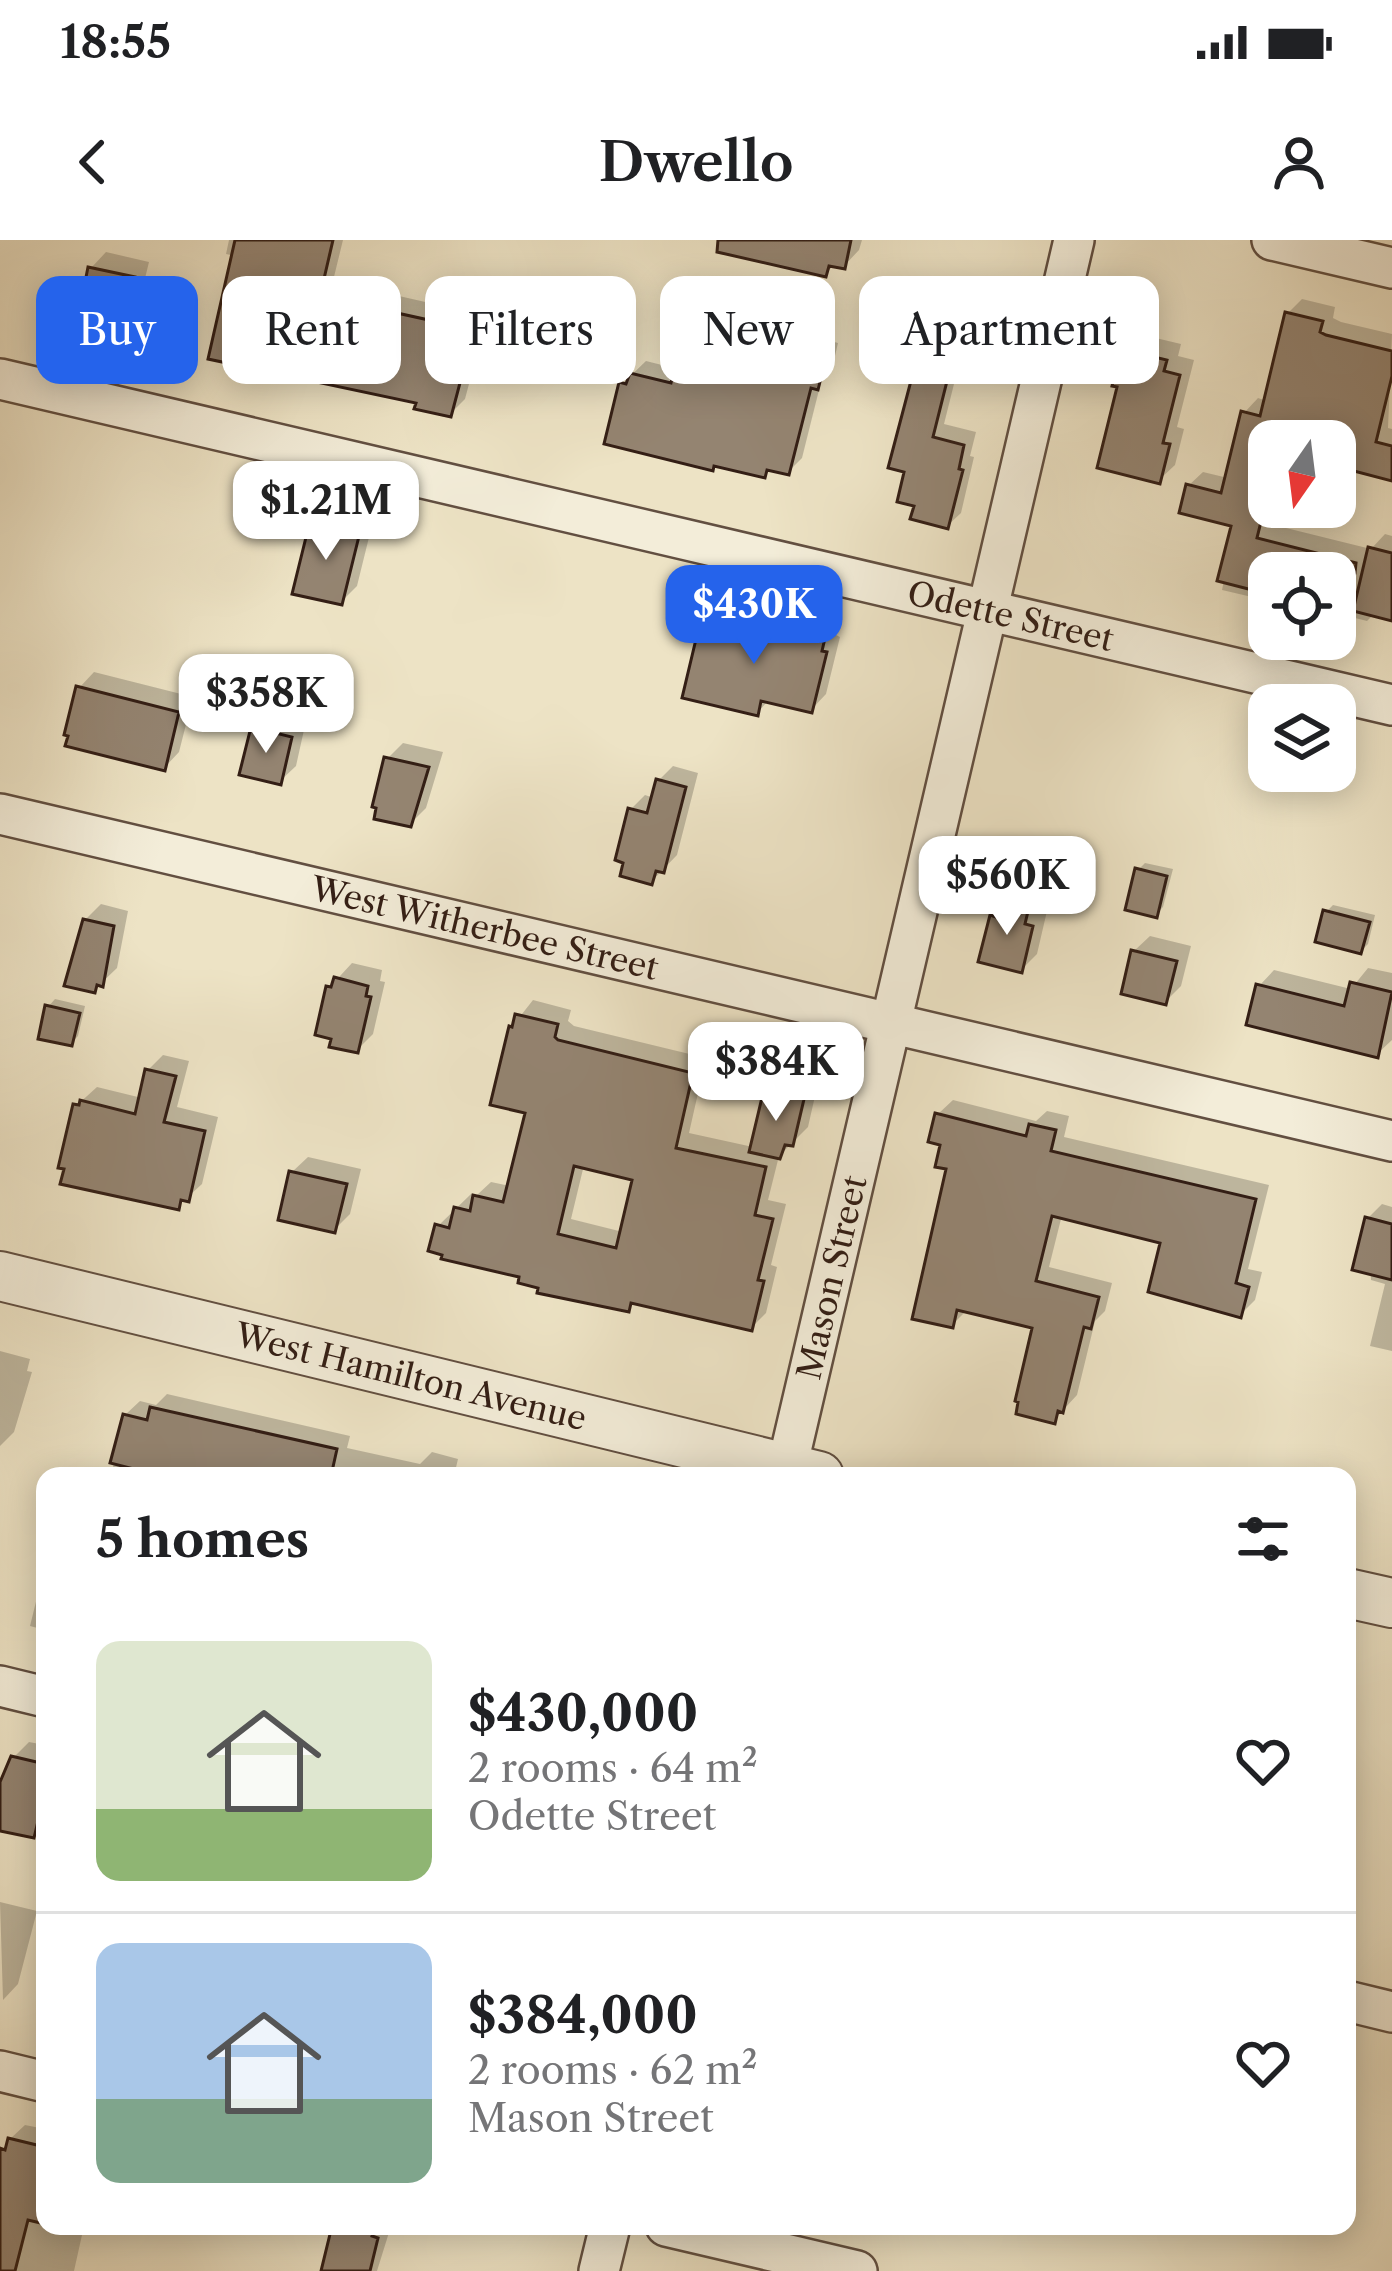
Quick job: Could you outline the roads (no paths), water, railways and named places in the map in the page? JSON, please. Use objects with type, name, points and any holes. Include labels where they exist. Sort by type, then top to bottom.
[{"type":"street","name":"Mason Street","points":[[798,1467],[892,1023],[1074,240]]},
{"type":"street","points":[[1272,240],[1392,268]]},
{"type":"street","name":"Odette Street","points":[[0,379],[1392,705]]},
{"type":"street","name":"West Witherbee Street","points":[[0,814],[1392,1141]]},
{"type":"street","name":"West Hamilton Avenue","points":[[0,1276],[773,1467]]},
{"type":"street","points":[[1356,1594],[1392,1603]]},
{"type":"street","points":[[0,1686],[36,1695]]},
{"type":"street","points":[[1356,2003],[1392,2012]]},
{"type":"street","points":[[0,2071],[36,2080]]},
{"type":"street","points":[[599,2271],[608,2235]]},
{"type":"street","points":[[704,2235],[857,2271]]}]
